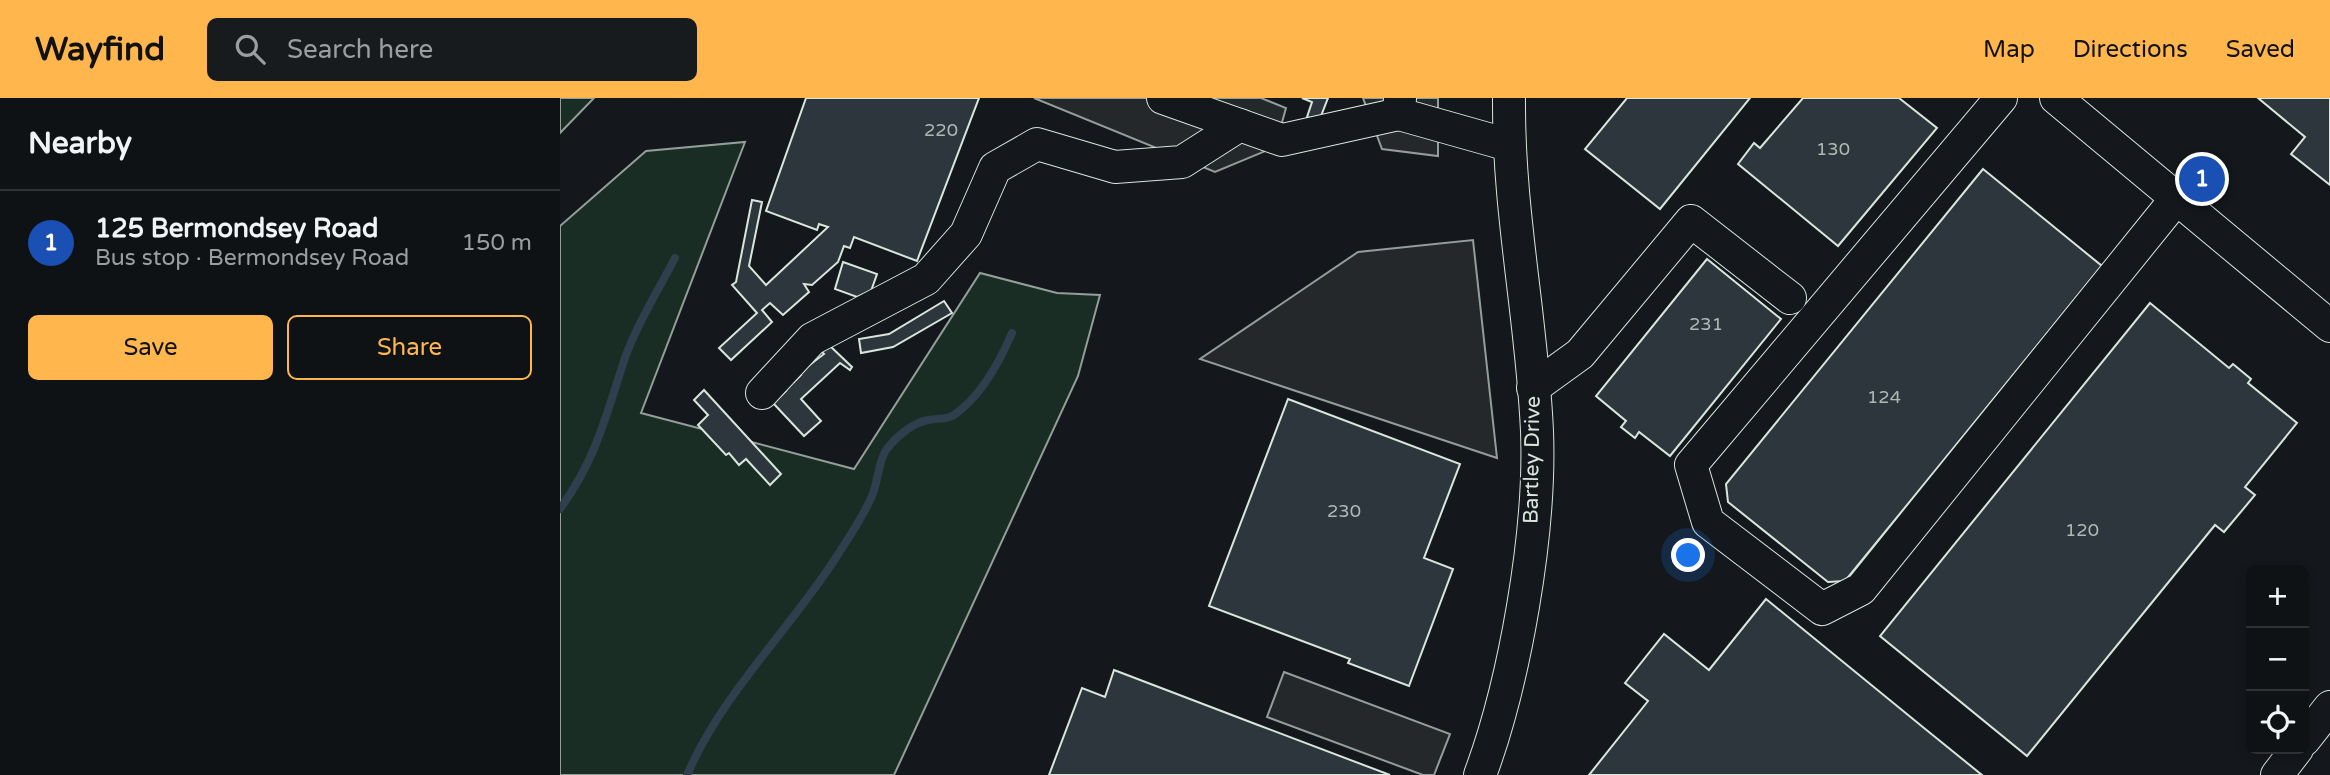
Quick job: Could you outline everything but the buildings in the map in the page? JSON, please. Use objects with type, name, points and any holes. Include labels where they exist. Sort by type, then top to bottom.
[{"type":"street","points":[[1163,98],[1282,140],[1400,106],[1508,145]]},
{"type":"street","name":"Bartley Drive","points":[[1480,775],[1491,746],[1507,680],[1531,541],[1537,434],[1513,222],[1508,145],[1509,98]]},
{"type":"street","points":[[2001,98],[1691,465],[1708,522],[1822,610],[1861,589],[2176,199]]},
{"type":"street","points":[[2056,98],[2330,326]]},
{"type":"street","points":[[762,393],[812,339],[926,279],[966,234],[995,168],[1037,144],[1115,167],[1182,162],[1240,125]]},
{"type":"street","points":[[1533,388],[1580,354],[1691,220],[1790,298]]},
{"type":"street","points":[[2309,734],[2330,707]]},
{"type":"street","points":[[2277,775],[2293,754]]},
{"type":"green space","points":[[560,98],[594,98],[560,133]]},
{"type":"green space","points":[[745,142],[641,413],[854,469],[980,273],[1057,293],[1100,295],[1078,376],[894,775],[560,775],[560,226],[646,151]]},
{"type":"shaded area","points":[[1034,98],[1261,98],[1286,108],[1275,147],[1215,172]]},
{"type":"shaded area","points":[[1363,98],[1438,98],[1438,156],[1382,149]]},
{"type":"shaded area","points":[[1473,240],[1497,458],[1200,359],[1358,252]]},
{"type":"shaded area","points":[[1284,672],[1450,734],[1434,775],[1423,775],[1267,717]]},
{"type":"waterway","points":[[560,509],[584,471],[631,343],[675,258]]},
{"type":"waterway","points":[[687,775],[719,716],[818,584],[856,527],[872,496],[886,450],[910,427],[928,420],[951,417],[972,399],[1002,355],[1012,333]]},
{"type":"place","name":"125 Bermondsey Road","points":[[2202,179]]}]
